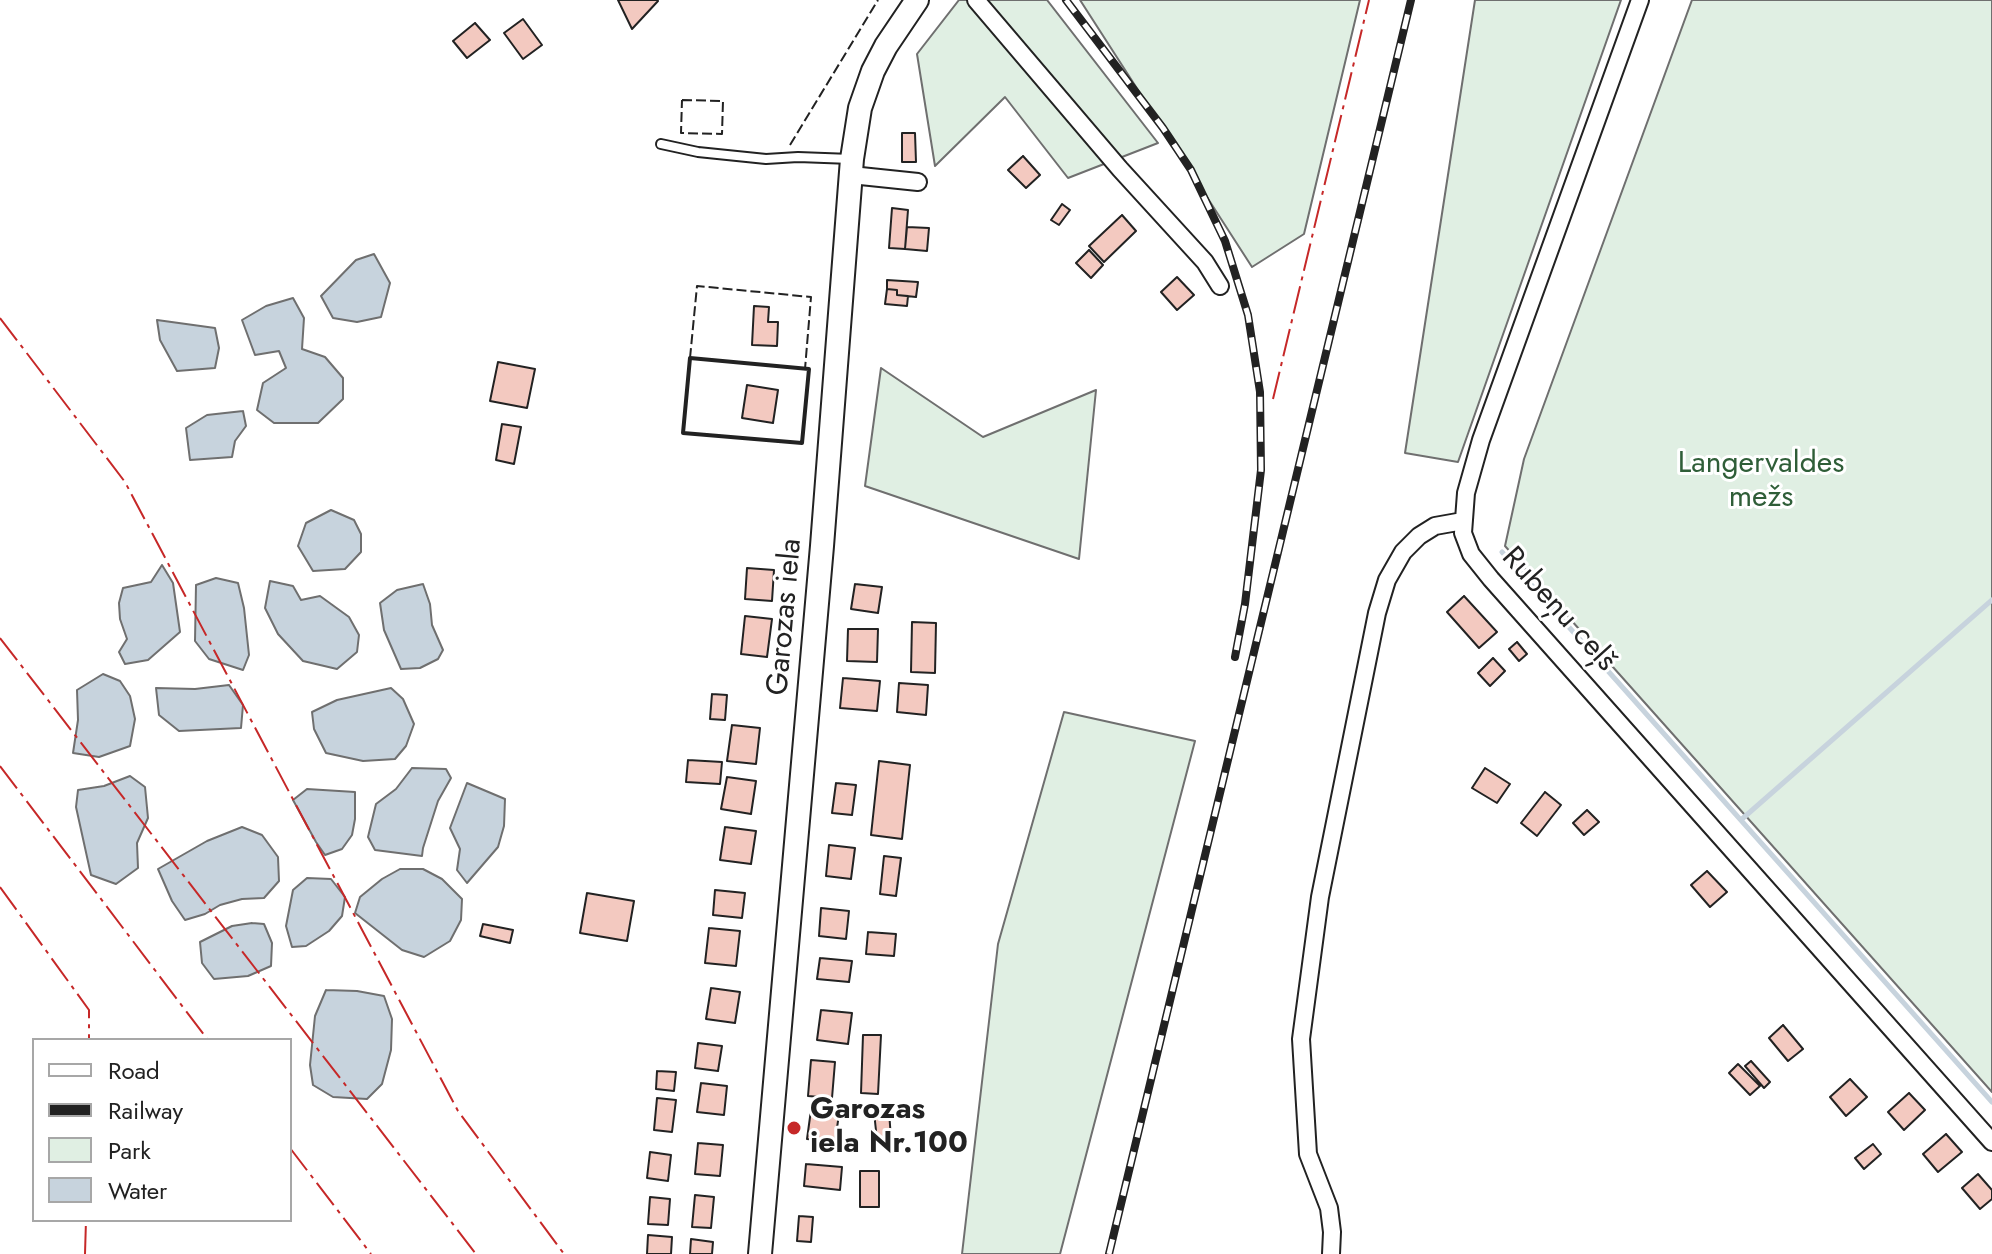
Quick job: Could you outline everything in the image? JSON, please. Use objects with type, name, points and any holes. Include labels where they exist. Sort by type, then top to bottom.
[{"type":"main road","name":"Garozas iela","points":[[760,1254],[821,562],[852,167],[860,108],[873,71],[917,0]]},
{"type":"street","points":[[976,0],[1123,173],[1205,262],[1220,286]]},
{"type":"street","name":"Rubeņu ceļš","points":[[1640,0],[1481,440],[1466,493],[1463,533],[1471,554],[1491,579],[1992,1142]]},
{"type":"street","points":[[852,167],[918,182]]},
{"type":"street","points":[[1331,1254],[1329,1208],[1308,1154],[1301,1039],[1320,897],[1377,613],[1387,580],[1403,552],[1419,536],[1435,526],[1463,521]]},
{"type":"lane","points":[[661,144],[698,152],[766,159],[798,157],[852,167]]},
{"type":"green space","points":[[959,0],[1047,0],[1158,143],[1068,178],[1005,97],[935,166],[917,54]]},
{"type":"green space","points":[[1080,0],[1360,0],[1304,234],[1252,267]]},
{"type":"green space","points":[[1475,0],[1621,0],[1458,462],[1405,453]]},
{"type":"green space","name":"Langervaldes mežs","points":[[1692,0],[1992,0],[1992,1092],[1505,546],[1524,459]]},
{"type":"green space","points":[[881,368],[983,437],[1096,390],[1079,559],[865,486]]},
{"type":"green space","points":[[1064,712],[1195,741],[1060,1254],[962,1254],[998,944]]},
{"type":"water","points":[[374,254],[390,283],[381,317],[357,322],[333,318],[321,296],[356,260]]},
{"type":"water","points":[[293,298],[304,318],[302,349],[325,357],[343,378],[343,399],[318,423],[274,423],[257,410],[263,383],[286,368],[279,351],[255,355],[242,320],[266,306]]},
{"type":"water","points":[[157,320],[215,328],[219,348],[215,368],[177,371],[160,340]]},
{"type":"water","points":[[243,411],[246,426],[235,441],[232,457],[190,460],[186,428],[207,415]]},
{"type":"water","points":[[331,510],[354,520],[361,534],[361,552],[345,569],[313,571],[298,546],[306,523]]},
{"type":"water","points":[[162,565],[173,583],[180,632],[148,660],[125,664],[119,652],[127,639],[120,619],[119,603],[123,588],[151,582]]},
{"type":"water","points":[[216,578],[238,583],[249,655],[243,670],[209,659],[195,641],[196,585]]},
{"type":"water","points":[[270,581],[293,586],[301,600],[320,596],[349,617],[359,635],[357,652],[337,669],[303,661],[278,634],[265,608]]},
{"type":"water","points":[[423,584],[430,604],[432,625],[443,650],[438,659],[420,668],[401,669],[384,630],[380,603],[397,590]]},
{"type":"water","points":[[103,674],[120,681],[130,696],[135,719],[130,746],[99,757],[73,753],[78,720],[77,690]]},
{"type":"water","points":[[229,685],[243,705],[241,728],[179,731],[159,715],[156,688],[195,689]]},
{"type":"water","points":[[391,688],[403,699],[414,724],[406,746],[395,759],[363,761],[326,753],[314,729],[312,712],[337,700]]},
{"type":"water","points":[[412,768],[446,769],[451,778],[438,801],[422,856],[375,850],[368,837],[376,804],[396,789]]},
{"type":"water","points":[[130,776],[145,787],[148,818],[137,843],[138,868],[116,884],[91,875],[76,807],[78,790],[104,786]]},
{"type":"water","points":[[467,783],[505,799],[504,826],[498,847],[467,883],[457,870],[460,849],[450,828]]},
{"type":"water","points":[[307,789],[355,792],[352,835],[342,849],[325,855],[316,842],[293,800]]},
{"type":"water","points":[[242,827],[262,835],[278,857],[279,881],[264,898],[242,899],[220,905],[185,920],[172,901],[158,869],[207,841]]},
{"type":"water","points":[[400,869],[423,869],[442,879],[462,899],[461,920],[450,941],[424,957],[402,950],[355,913],[360,897]]},
{"type":"water","points":[[307,878],[331,879],[345,897],[342,916],[329,931],[306,946],[292,947],[286,926],[293,890]]},
{"type":"water","points":[[264,924],[272,943],[271,966],[248,976],[214,979],[202,963],[200,942],[232,926]]},
{"type":"water","points":[[326,990],[384,996],[392,1019],[391,1050],[382,1084],[367,1099],[333,1097],[313,1085],[310,1065],[315,1016]]},
{"type":"building","points":[[618,0],[657,0],[658,1],[632,29]]},
{"type":"building","points":[[523,19],[542,45],[523,59],[504,33]]},
{"type":"building","points":[[475,23],[490,40],[467,58],[453,41]]},
{"type":"building","points":[[902,133],[915,133],[916,162],[902,162]]},
{"type":"building","points":[[1023,156],[1040,175],[1026,188],[1008,170]]},
{"type":"building","points":[[1062,204],[1070,210],[1059,225],[1051,220]]},
{"type":"building","points":[[892,208],[908,210],[905,249],[889,248]]},
{"type":"building","points":[[1122,215],[1136,231],[1104,262],[1089,246]]},
{"type":"building","points":[[907,227],[929,228],[927,251],[905,249]]},
{"type":"building","points":[[1089,250],[1103,265],[1091,278],[1076,263]]},
{"type":"building","points":[[1177,277],[1194,295],[1177,310],[1161,292]]},
{"type":"building","points":[[887,280],[918,282],[916,297],[897,295],[897,290],[887,289]]},
{"type":"building","points":[[887,289],[897,290],[897,295],[908,296],[907,306],[885,304]]},
{"type":"building","points":[[754,306],[769,307],[768,322],[778,322],[777,346],[752,345]]},
{"type":"building","points":[[498,362],[535,369],[527,408],[490,401]]},
{"type":"building","points":[[747,385],[778,390],[773,423],[742,418]]},
{"type":"building","points":[[502,424],[521,427],[514,464],[496,460]]},
{"type":"building","points":[[747,568],[774,570],[772,601],[745,599]]},
{"type":"building","points":[[855,584],[882,587],[878,613],[851,609]]},
{"type":"building","points":[[1464,596],[1497,632],[1479,648],[1447,612]]},
{"type":"building","points":[[745,616],[772,619],[767,657],[741,654]]},
{"type":"building","points":[[912,622],[936,623],[935,673],[911,672]]},
{"type":"building","points":[[848,629],[878,629],[877,662],[847,661]]},
{"type":"building","points":[[1517,642],[1527,654],[1519,661],[1509,649]]},
{"type":"building","points":[[1493,658],[1505,671],[1490,686],[1478,673]]},
{"type":"building","points":[[843,678],[880,681],[877,711],[840,708]]},
{"type":"building","points":[[899,683],[928,685],[926,715],[897,712]]},
{"type":"building","points":[[712,694],[727,695],[725,720],[710,719]]},
{"type":"building","points":[[732,725],[760,728],[756,764],[727,761]]},
{"type":"building","points":[[688,760],[722,762],[720,784],[686,782]]},
{"type":"building","points":[[879,761],[910,765],[902,839],[871,835]]},
{"type":"building","points":[[1485,768],[1510,784],[1497,803],[1472,788]]},
{"type":"building","points":[[727,777],[756,781],[751,814],[721,809]]},
{"type":"building","points":[[836,783],[856,785],[852,815],[832,813]]},
{"type":"building","points":[[1545,792],[1561,805],[1537,836],[1521,823]]},
{"type":"building","points":[[1587,810],[1599,822],[1584,835],[1573,823]]},
{"type":"building","points":[[725,827],[756,831],[751,864],[720,860]]},
{"type":"building","points":[[829,845],[855,848],[851,879],[826,876]]},
{"type":"building","points":[[884,856],[901,858],[896,896],[880,894]]},
{"type":"building","points":[[1707,871],[1727,892],[1710,907],[1691,885]]},
{"type":"building","points":[[715,890],[745,893],[742,918],[713,915]]},
{"type":"building","points":[[587,893],[634,901],[627,941],[580,933]]},
{"type":"building","points":[[821,908],[849,911],[846,939],[819,936]]},
{"type":"building","points":[[483,924],[513,930],[510,943],[480,936]]},
{"type":"building","points":[[709,928],[740,931],[736,966],[705,963]]},
{"type":"building","points":[[868,932],[896,934],[894,956],[866,954]]},
{"type":"building","points":[[820,958],[852,961],[849,982],[817,979]]},
{"type":"building","points":[[711,988],[740,992],[735,1023],[706,1019]]},
{"type":"building","points":[[821,1010],[852,1013],[848,1044],[817,1040]]},
{"type":"building","points":[[1783,1025],[1803,1049],[1788,1061],[1769,1038]]},
{"type":"building","points":[[863,1035],[881,1035],[878,1094],[861,1093]]},
{"type":"building","points":[[698,1043],[722,1046],[718,1071],[695,1068]]},
{"type":"building","points":[[811,1060],[835,1062],[832,1098],[808,1096]]},
{"type":"building","points":[[1751,1061],[1770,1082],[1764,1088],[1745,1066]]},
{"type":"building","points":[[1738,1064],[1760,1086],[1750,1095],[1729,1073]]},
{"type":"building","points":[[657,1071],[676,1072],[674,1091],[656,1089]]},
{"type":"building","points":[[1850,1079],[1867,1097],[1846,1116],[1830,1097]]},
{"type":"building","points":[[701,1083],[727,1086],[724,1115],[697,1112]]},
{"type":"building","points":[[1909,1093],[1925,1110],[1904,1130],[1888,1112]]},
{"type":"building","points":[[657,1098],[676,1100],[672,1132],[654,1130]]},
{"type":"building","points":[[811,1110],[839,1114],[835,1142],[807,1139]]},
{"type":"building","points":[[889,1111],[891,1139],[877,1140],[874,1112]]},
{"type":"building","points":[[1946,1134],[1962,1152],[1938,1172],[1923,1154]]},
{"type":"building","points":[[698,1143],[723,1145],[720,1176],[695,1174]]},
{"type":"building","points":[[1873,1144],[1881,1154],[1864,1169],[1855,1158]]},
{"type":"building","points":[[650,1152],[671,1155],[668,1181],[647,1178]]},
{"type":"building","points":[[806,1164],[842,1167],[840,1190],[804,1186]]},
{"type":"building","points":[[860,1171],[879,1171],[879,1207],[860,1207]]},
{"type":"building","points":[[1978,1174],[1992,1190],[1992,1199],[1980,1209],[1962,1188]]},
{"type":"building","points":[[695,1195],[714,1197],[711,1228],[692,1227]]},
{"type":"building","points":[[650,1197],[670,1199],[668,1225],[648,1224]]},
{"type":"building","points":[[799,1216],[813,1217],[811,1242],[797,1241]]},
{"type":"building","points":[[648,1235],[672,1237],[671,1254],[647,1254]]},
{"type":"building","points":[[691,1239],[713,1242],[712,1254],[690,1254]]},
{"type":"waterway","points":[[1502,552],[1992,1102]]},
{"type":"waterway","points":[[1742,819],[1992,600]]},
{"type":"railway","points":[[1066,0],[1191,170],[1225,241],[1248,315],[1260,392],[1261,470],[1245,604],[1235,657]]},
{"type":"railway","points":[[1109,1254],[1411,0]]},
{"type":"fence","points":[[790,145],[878,0]]},
{"type":"fence","points":[[682,100],[723,101],[722,134],[681,133],[682,100]]},
{"type":"fence","points":[[690,358],[697,286],[811,297],[805,369]]},
{"type":"wall","points":[[690,358],[809,369],[802,443],[683,433],[690,358]]},
{"type":"power","points":[[1273,399],[1369,0]]},
{"type":"power","points":[[0,318],[125,482],[458,1111],[564,1254]]},
{"type":"power","points":[[0,638],[476,1254]]},
{"type":"power","points":[[0,766],[206,1038]]},
{"type":"power","points":[[0,887],[89,1010],[89,1038]]},
{"type":"power","points":[[292,1151],[371,1254]]},
{"type":"power","points":[[85,1254],[86,1222]]},
{"type":"place","name":"Garozas iela Nr.100","points":[[794,1128]]}]
